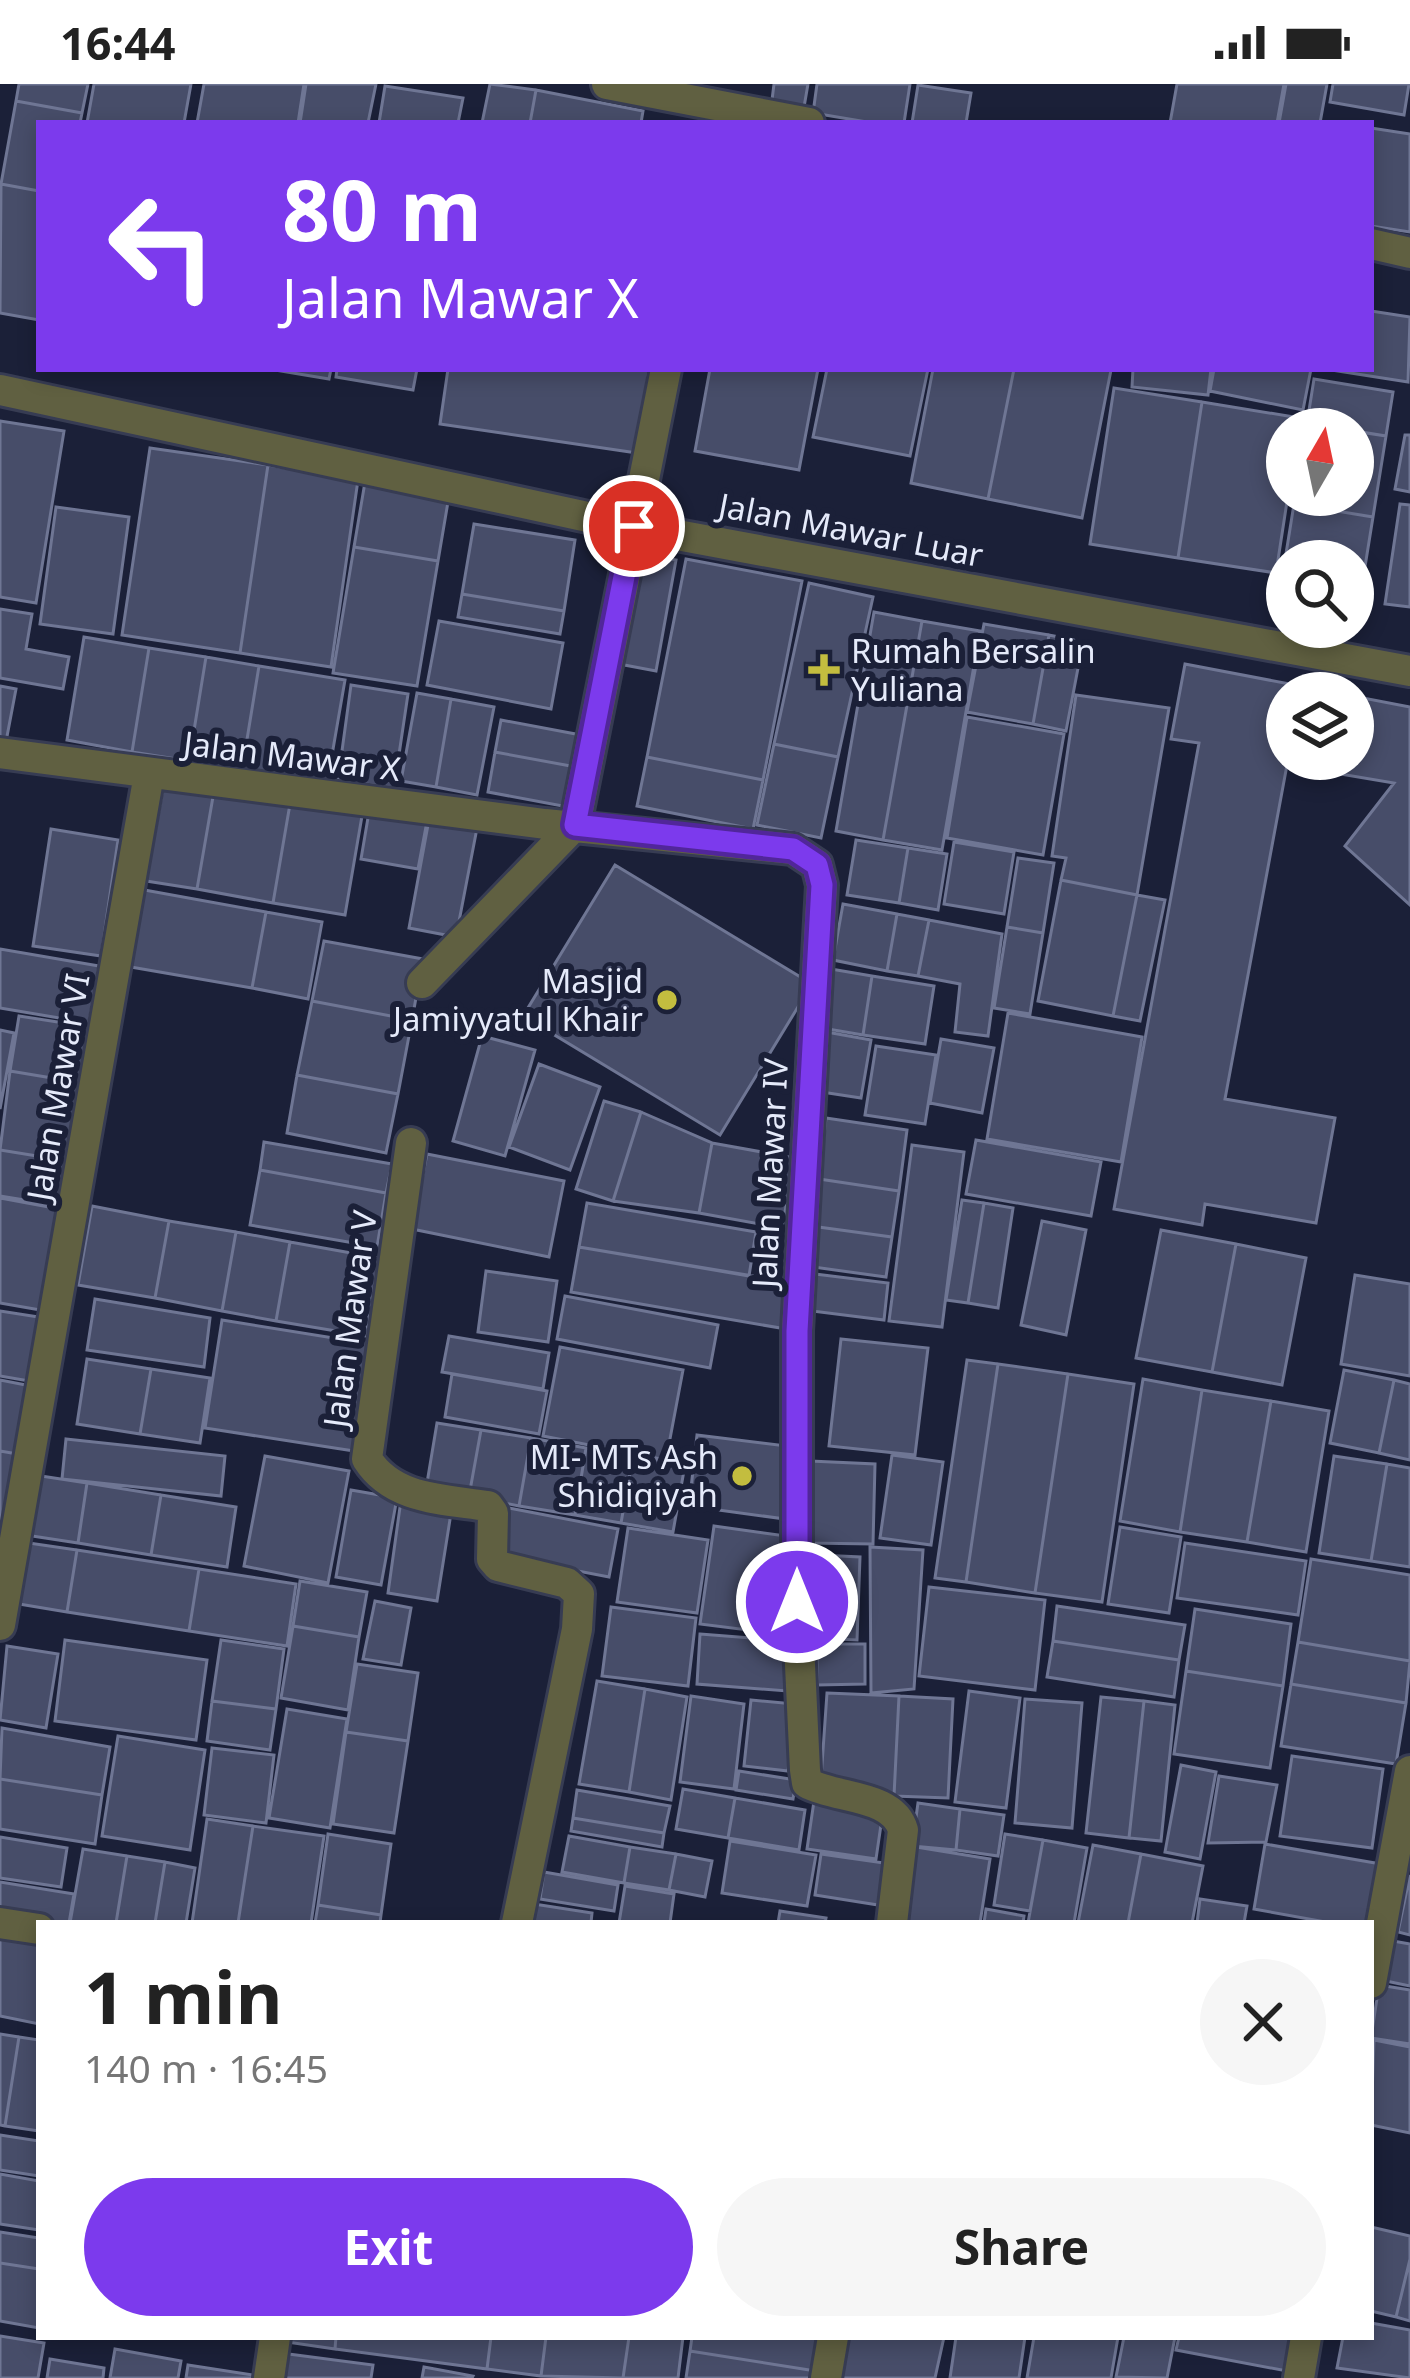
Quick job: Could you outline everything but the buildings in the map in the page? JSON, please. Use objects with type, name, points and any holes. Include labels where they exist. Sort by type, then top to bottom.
[{"type":"street","points":[[607,84],[795,120]]},
{"type":"street","points":[[1374,245],[1410,253]]},
{"type":"street","points":[[422,983],[575,825],[665,372]]},
{"type":"street","name":"Jalan Mawar Luar","points":[[0,390],[634,526],[1410,671]]},
{"type":"street","name":"Jalan Mawar X","points":[[0,753],[793,849],[817,865]]},
{"type":"street","name":"Jalan Mawar VI","points":[[0,1625],[149,774]]},
{"type":"street","name":"Jalan Mawar IV","points":[[817,865],[822,885],[797,1331],[797,1602],[805,1770],[807,1783],[887,1807],[900,1818],[903,1830],[892,1920]]},
{"type":"street","name":"Jalan Mawar V","points":[[410,1143],[367,1459],[379,1478],[403,1491],[488,1506],[493,1513],[492,1559],[498,1566],[567,1583],[579,1594],[577,1629],[518,1920]]},
{"type":"street","points":[[1374,1967],[1410,1771]]},
{"type":"street","points":[[0,1923],[36,1929]]},
{"type":"street","points":[[269,2378],[274,2340]]},
{"type":"street","points":[[826,2378],[832,2340]]},
{"type":"street","points":[[1299,2378],[1305,2340]]},
{"type":"place","name":"Rumah Bersalin Yuliana","points":[[824,670]]},
{"type":"place","name":"Masjid Jamiyyatul Khair","points":[[667,1000]]},
{"type":"place","name":"MI- MTs Ash Shidiqiyah","points":[[742,1476]]},
{"type":"route","points":[[634,526],[575,825],[793,849],[817,865],[822,885],[797,1331],[797,1602]]}]
